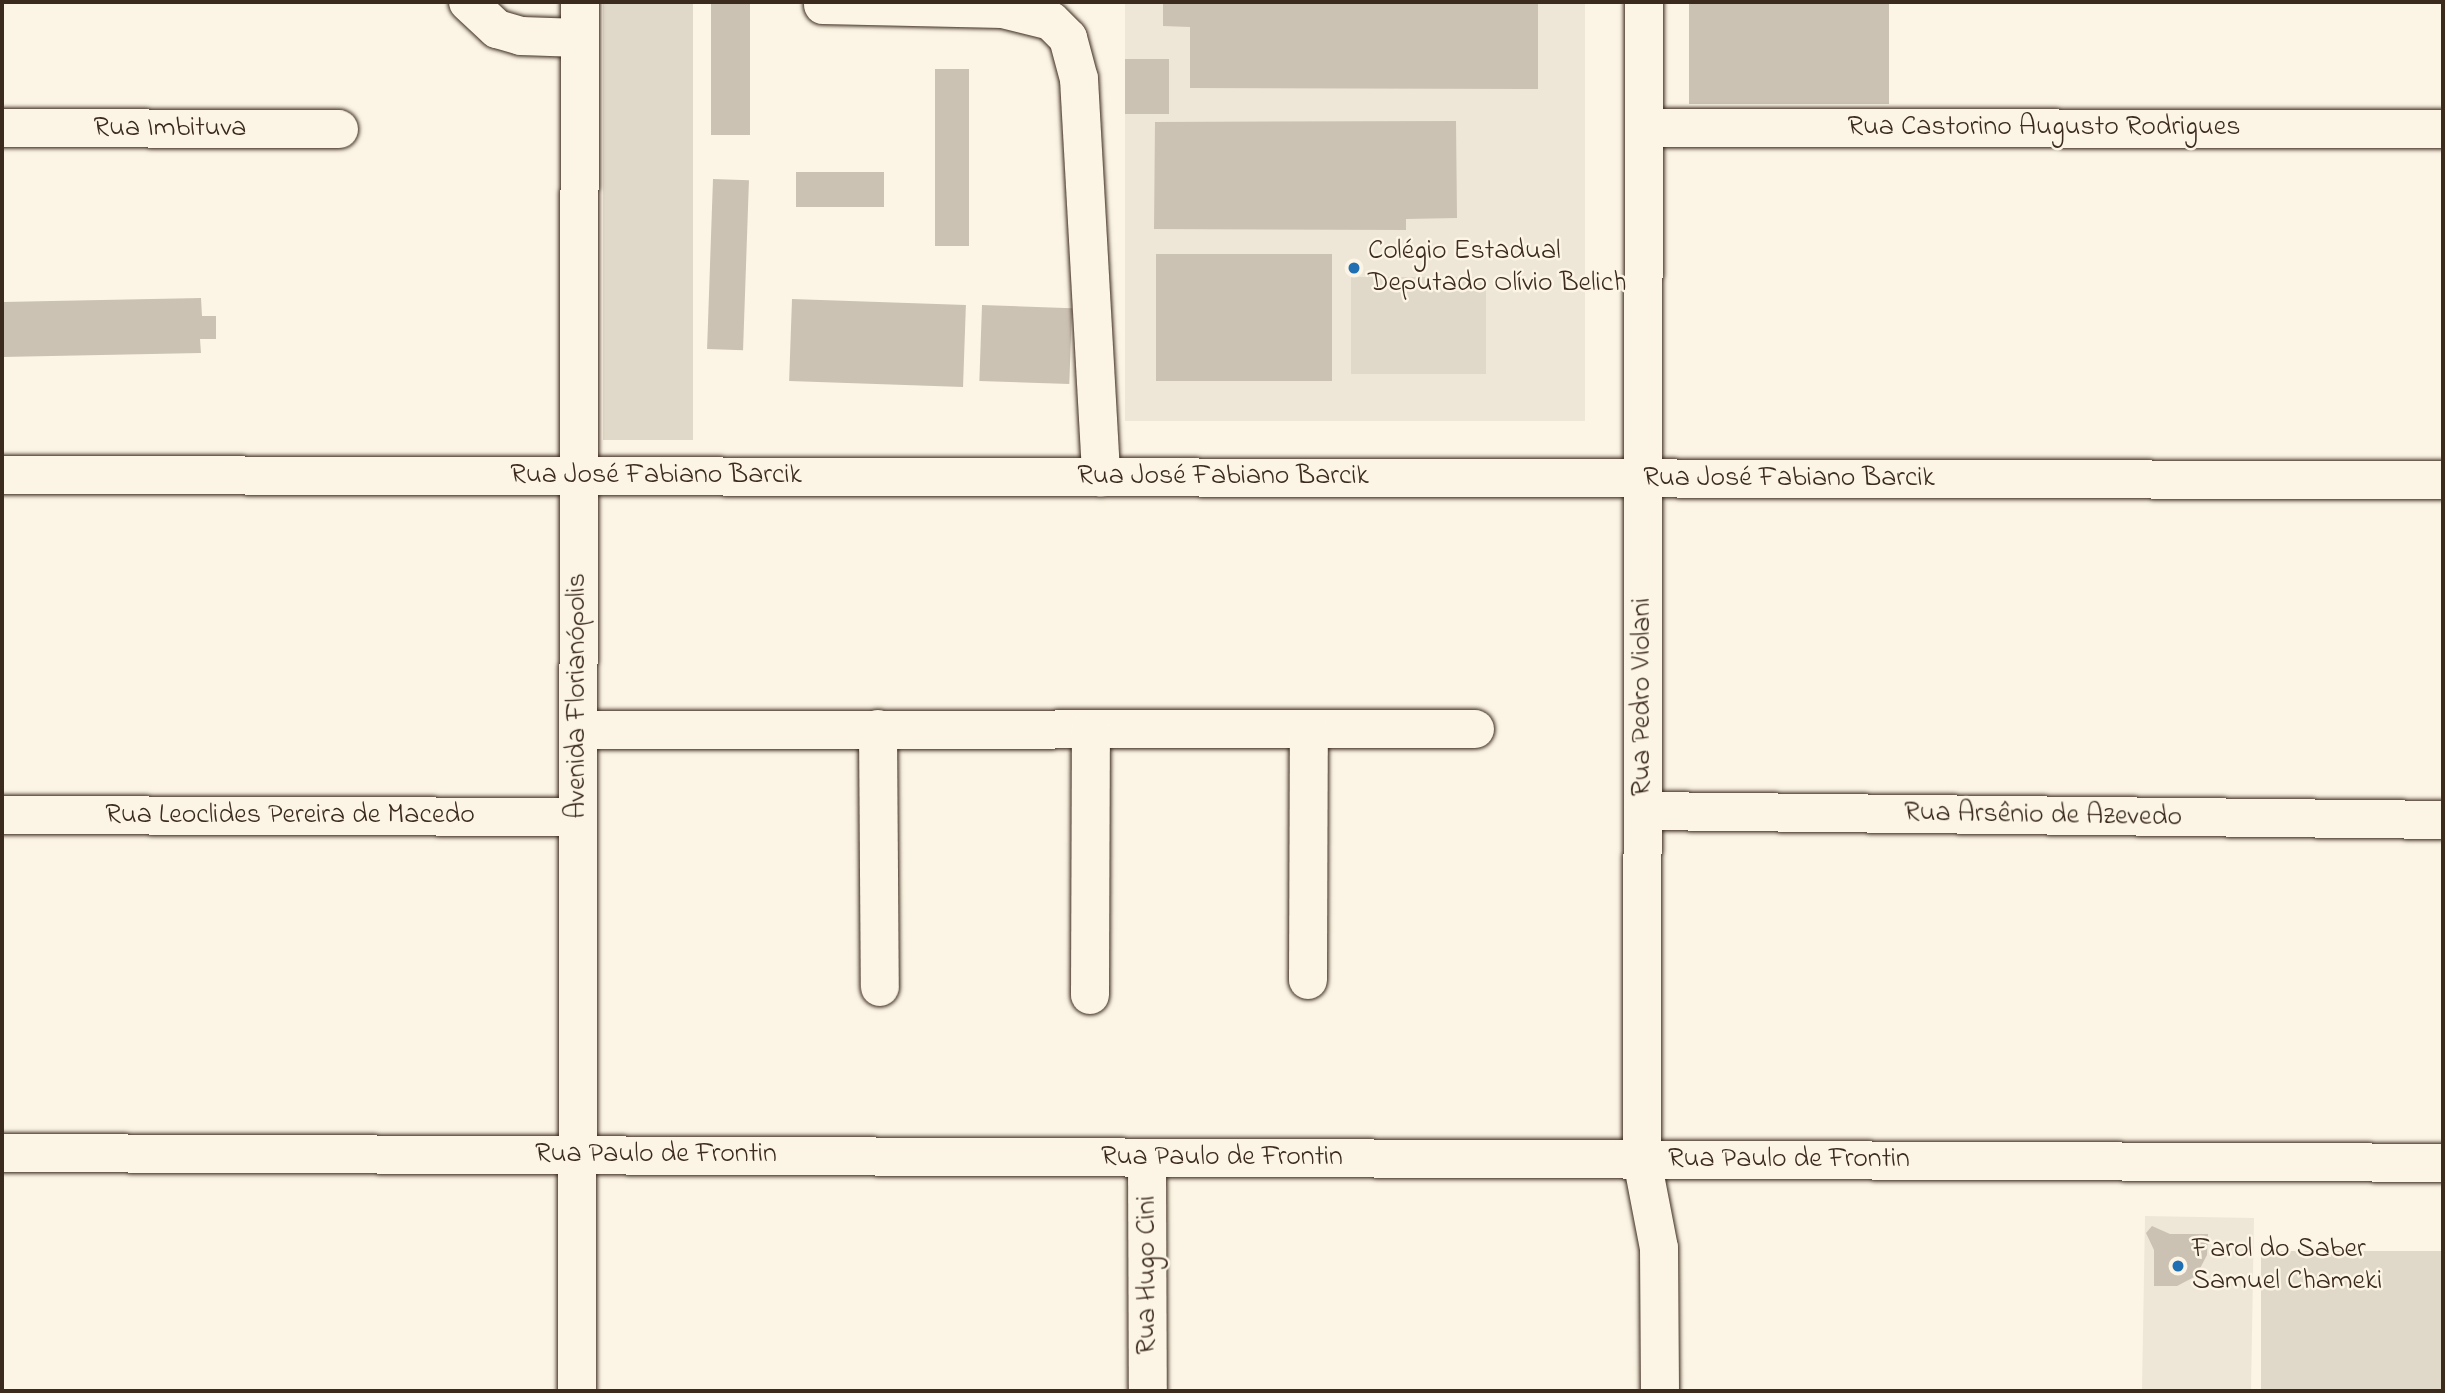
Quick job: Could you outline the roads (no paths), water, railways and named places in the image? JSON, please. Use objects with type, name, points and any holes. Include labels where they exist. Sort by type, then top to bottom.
[{"type":"street","points":[[468,2],[497,29],[521,36],[580,20]]},
{"type":"street","name":"Rua Pedro Violani","points":[[1644,2],[1642,1160],[1659,1248],[1660,1391]]},
{"type":"street","points":[[822,5],[1003,9],[1051,21],[1068,38],[1079,79],[1101,477]]},
{"type":"street","name":"Avenida Florianópolis","points":[[577,1391],[580,20]]},
{"type":"street","name":"Rua Imbituva","points":[[2,128],[339,129]]},
{"type":"street","name":"Rua Castorino Augusto Rodrigues","points":[[1644,128],[2443,129]]},
{"type":"street","name":"Rua José Fabiano Barcik","points":[[2,475],[2443,480]]},
{"type":"street","points":[[878,729],[880,987]]},
{"type":"street","points":[[1090,995],[1091,729]]},
{"type":"street","points":[[1308,981],[1309,729]]},
{"type":"street","points":[[579,730],[1475,729]]},
{"type":"street","name":"Rua Arsênio de Azevedo","points":[[1643,811],[2443,820]]},
{"type":"street","name":"Rua Leoclides Pereira de Macedo","points":[[2,815],[578,817]]},
{"type":"street","name":"Rua Paulo de Frontin","points":[[2,1153],[2443,1163]]},
{"type":"street","name":"Rua Hugo Cini","points":[[1147,1158],[1148,1391]]},
{"type":"place","name":"Colégio Estadual Deputado Olívio Belich","points":[[1354,268]]},
{"type":"place","name":"Farol do Saber Samuel Chameki","points":[[2178,1266]]}]
